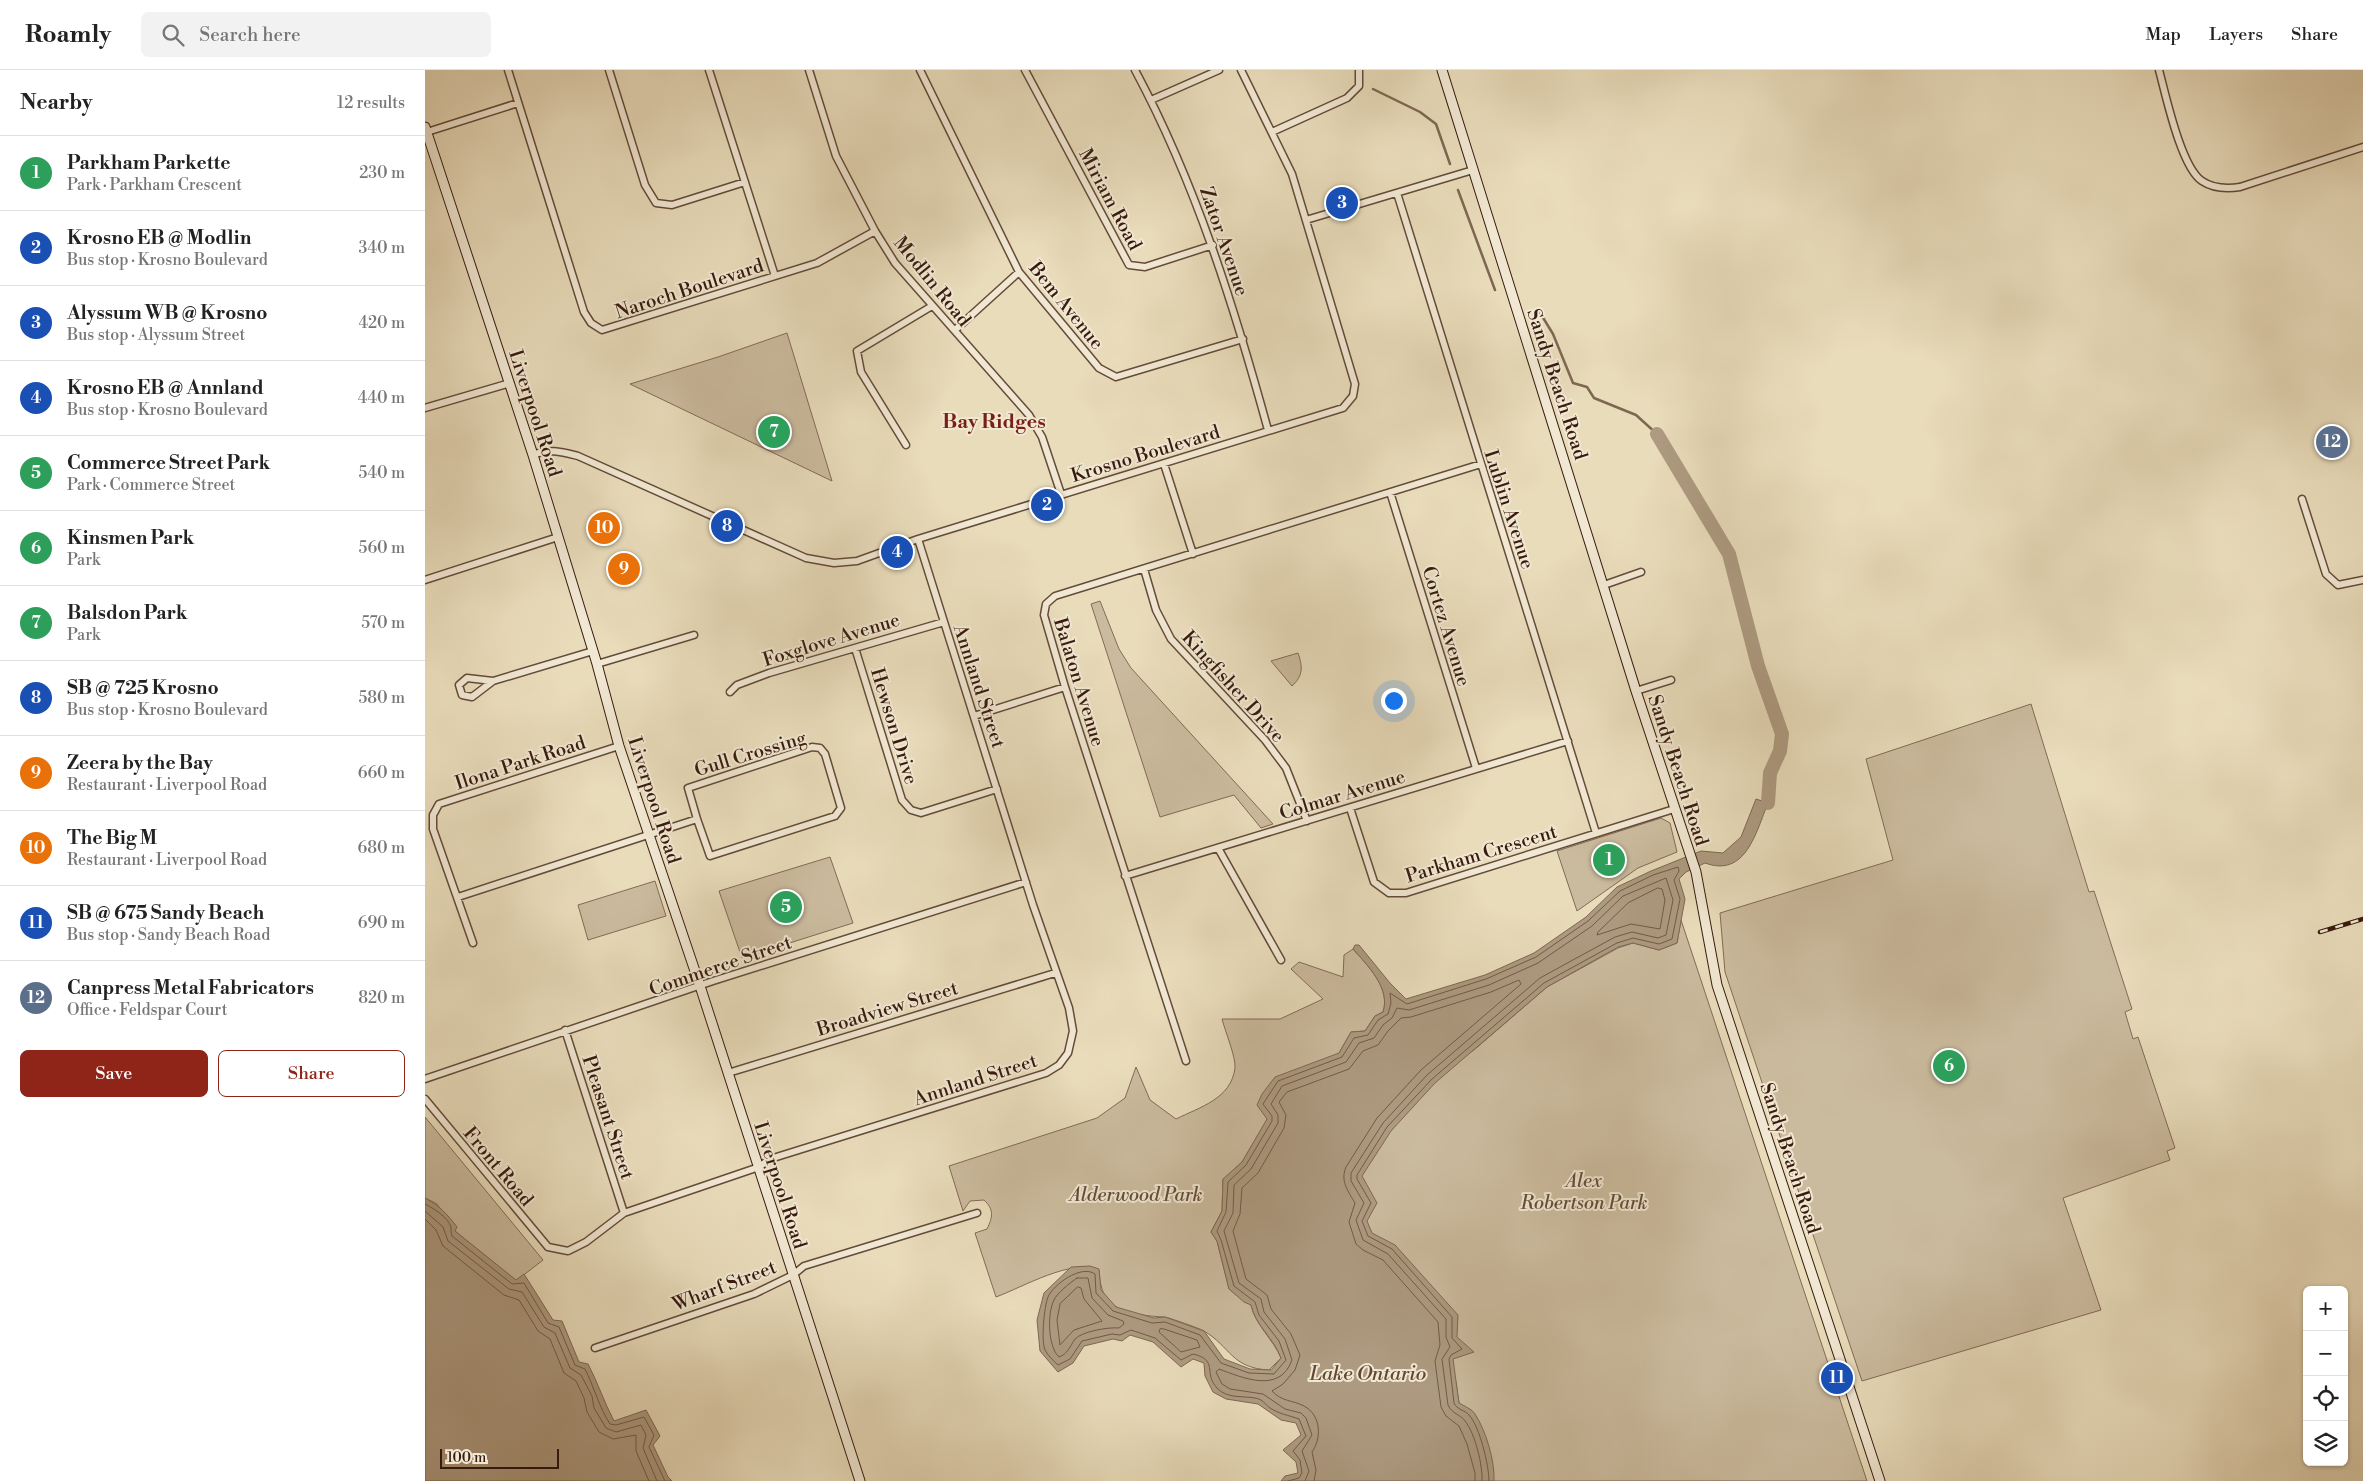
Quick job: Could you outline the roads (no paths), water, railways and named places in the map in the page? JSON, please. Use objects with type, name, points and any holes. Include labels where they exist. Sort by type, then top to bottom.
[{"type":"street","name":"Naroch Boulevard","points":[[508,70],[584,312],[591,323],[602,330],[817,263],[875,231]]},
{"type":"street","points":[[609,70],[645,185],[656,203],[672,205],[745,182]]},
{"type":"street","points":[[709,70],[775,276]]},
{"type":"street","name":"Modlin Road","points":[[809,70],[836,156],[875,231],[895,263],[1033,422],[1042,437],[1061,494]]},
{"type":"street","name":"Bem Avenue","points":[[920,70],[1019,272],[1099,368],[1116,377],[1243,339]]},
{"type":"street","name":"Miriam Road","points":[[1025,70],[1129,265],[1145,266],[1213,245]]},
{"type":"street","name":"Zator Avenue","points":[[1135,70],[1151,100],[1193,193],[1213,245],[1243,339],[1268,430]]},
{"type":"street","points":[[1151,100],[1219,70]]},
{"type":"street","name":"Krosno Boulevard","points":[[533,455],[542,451],[561,451],[577,456],[806,558],[834,563],[857,561],[918,539],[1343,408],[1353,396],[1355,384],[1307,220],[1292,174],[1241,70]]},
{"type":"street","points":[[1271,132],[1347,98],[1359,86],[1359,70]]},
{"type":"street","name":"Sandy Beach Road","points":[[1442,70],[1674,809],[1696,872],[1717,985],[1880,1481]]},
{"type":"street","points":[[2159,70],[2186,160],[2201,181],[2214,187],[2226,189],[2240,187],[2363,147]]},
{"type":"street","points":[[426,129],[519,103]]},
{"type":"street","name":"Liverpool Road","points":[[426,129],[533,455],[597,664],[619,746],[700,986],[860,1481]]},
{"type":"street","points":[[1307,220],[1473,170]]},
{"type":"street","name":"Lublin Avenue","points":[[1397,193],[1596,833]]},
{"type":"street","points":[[955,330],[1019,272]]},
{"type":"street","points":[[905,445],[861,372],[857,351],[932,306]]},
{"type":"street","points":[[425,408],[510,383]]},
{"type":"street","points":[[1164,464],[1193,554]]},
{"type":"street","name":"Balaton Avenue","points":[[1185,1061],[1065,687],[1044,615],[1046,604],[1055,596],[1481,464]]},
{"type":"street","name":"Cortez Avenue","points":[[1389,492],[1476,768]]},
{"type":"street","points":[[2303,499],[2326,574],[2338,584],[2363,580]]},
{"type":"street","points":[[425,580],[558,537]]},
{"type":"street","name":"Annland Street","points":[[553,1249],[568,1251],[586,1242],[624,1213],[759,1168],[770,1159],[1046,1073],[1059,1065],[1068,1053],[1073,1031],[1069,1008],[1055,973],[918,539]]},
{"type":"street","name":"Kingfisher Drive","points":[[1145,568],[1156,610],[1171,638],[1265,740],[1286,768],[1307,821]]},
{"type":"street","points":[[1604,584],[1641,572]]},
{"type":"street","name":"Foxglove Avenue","points":[[731,692],[737,684],[944,622]]},
{"type":"street","points":[[597,664],[694,635]]},
{"type":"street","name":"Hewson Drive","points":[[855,648],[902,800],[911,810],[921,813],[997,789]]},
{"type":"street","points":[[493,681],[467,678],[459,685],[462,695],[473,697],[493,681],[593,651]]},
{"type":"street","points":[[1637,691],[1671,680]]},
{"type":"street","points":[[974,716],[1065,687]]},
{"type":"street","name":"Colmar Avenue","points":[[1125,876],[1568,741]]},
{"type":"street","name":"Ilona Park Road","points":[[473,943],[433,829],[433,815],[439,804],[619,746]]},
{"type":"street","name":"Gull Crossing","points":[[813,748],[820,748],[825,754],[841,808],[835,816],[711,856],[697,819],[688,788],[813,748]]},
{"type":"street","name":"Parkham Crescent","points":[[1350,808],[1373,882],[1389,893],[1406,893],[1674,809]]},
{"type":"street","points":[[458,897],[697,819]]},
{"type":"street","points":[[1218,848],[1281,960]]},
{"type":"street","name":"Commerce Street","points":[[425,1079],[565,1030],[646,1006],[700,986],[1026,882]]},
{"type":"street","name":"Broadview Street","points":[[728,1073],[1055,973]]},
{"type":"street","name":"Pleasant Street","points":[[565,1030],[624,1213]]},
{"type":"street","name":"Front Road","points":[[425,1099],[548,1247],[553,1249]]},
{"type":"street","name":"Wharf Street","points":[[595,1348],[754,1294],[793,1275],[804,1266],[977,1213]]},
{"type":"water","name":"Lake Ontario","points":[[1756,799],[1768,803],[1754,839],[1740,858],[1730,864],[1719,866],[1705,863],[1686,872],[1679,879],[1685,899],[1677,943],[1659,950],[1633,943],[1618,947],[1547,987],[1435,1083],[1391,1131],[1362,1176],[1377,1203],[1367,1221],[1372,1233],[1395,1245],[1458,1315],[1457,1337],[1474,1352],[1453,1359],[1459,1403],[1474,1412],[1483,1429],[1491,1455],[1494,1481],[1281,1481],[1285,1476],[1298,1473],[1296,1462],[1283,1450],[1301,1435],[1296,1423],[1281,1420],[1258,1404],[1226,1399],[1213,1392],[1205,1376],[1204,1363],[1193,1359],[1181,1367],[1153,1342],[1130,1335],[1122,1341],[1113,1339],[1084,1346],[1073,1363],[1058,1372],[1040,1351],[1037,1320],[1044,1293],[1071,1267],[1090,1266],[1099,1269],[1101,1290],[1116,1307],[1154,1318],[1165,1317],[1204,1331],[1224,1359],[1250,1369],[1271,1370],[1281,1358],[1278,1351],[1256,1319],[1251,1305],[1244,1302],[1229,1289],[1217,1241],[1211,1232],[1222,1211],[1223,1179],[1242,1162],[1267,1119],[1257,1105],[1262,1094],[1275,1077],[1339,1053],[1351,1032],[1365,1031],[1375,1016],[1383,1012],[1385,1003],[1381,986],[1371,970],[1353,949],[1355,945],[1359,945],[1390,983],[1406,999],[1485,975],[1534,953],[1586,917],[1617,887],[1701,851],[1723,853],[1741,837]]},
{"type":"water","points":[[425,1198],[447,1214],[457,1227],[455,1231],[516,1280],[524,1274],[553,1320],[562,1321],[579,1362],[588,1364],[614,1421],[646,1410],[660,1436],[653,1445],[668,1477],[672,1481],[425,1481]]},
{"type":"waterway","points":[[1373,89],[1420,112],[1436,124],[1450,164]]},
{"type":"waterway","points":[[1458,190],[1495,290]]},
{"type":"waterway","points":[[1539,311],[1553,334],[1573,383],[1587,387],[1594,398],[1636,415],[1657,434]]},
{"type":"waterway","points":[[1657,434],[1729,554],[1758,666],[1782,734],[1780,751],[1770,773],[1768,803]]},
{"type":"railway","points":[[2320,932],[2363,919]]},
{"type":"place","name":"Alyssum WB @ Krosno","points":[[1342,203]]},
{"type":"place","name":"Balsdon Park","points":[[774,432]]},
{"type":"place","name":"Canpress Metal Fabricators","points":[[2332,442]]},
{"type":"place","name":"Krosno EB @ Modlin","points":[[1047,505]]},
{"type":"place","name":"SB @ 725 Krosno","points":[[727,526]]},
{"type":"place","name":"The Big M","points":[[604,528]]},
{"type":"place","name":"Krosno EB @ Annland","points":[[897,552]]},
{"type":"place","name":"Zeera by the Bay","points":[[624,569]]},
{"type":"place","name":"Parkham Parkette","points":[[1609,860]]},
{"type":"place","name":"Commerce Street Park","points":[[786,907]]},
{"type":"place","name":"Kinsmen Park","points":[[1949,1066]]},
{"type":"place","name":"SB @ 675 Sandy Beach","points":[[1837,1378]]},
{"type":"district","name":"Bay Ridges","points":[[994,421]]},
{"type":"park label","name":"Alex Robertson Park","points":[[1584,1191]]},
{"type":"park label","name":"Alderwood Park","points":[[1136,1194]]}]
